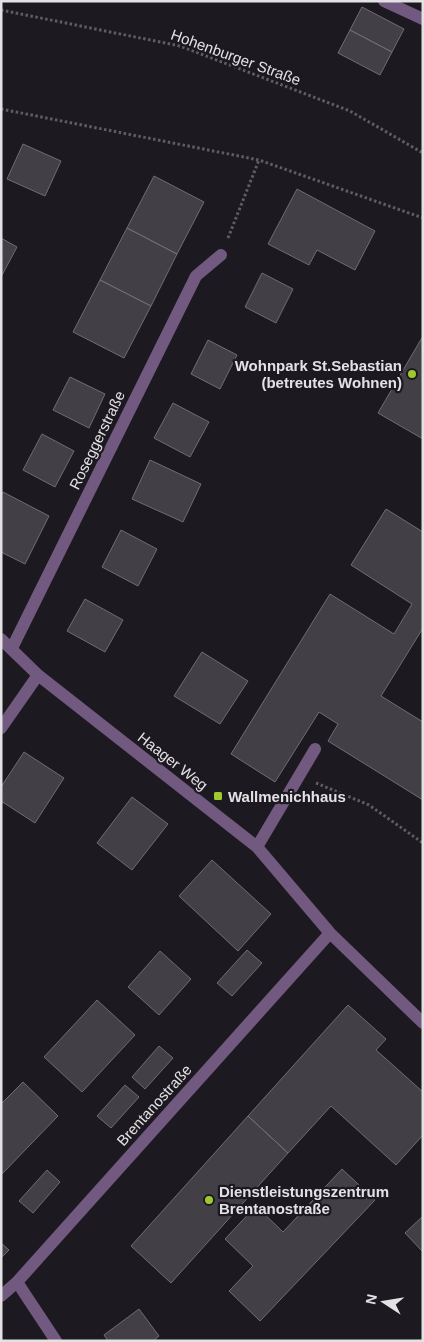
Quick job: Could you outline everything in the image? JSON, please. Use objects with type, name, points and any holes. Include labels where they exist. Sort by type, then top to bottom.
[{"type":"street","points":[[384,1],[423,19]]},
{"type":"street","name":"Roseggerstraße","points":[[12,648],[196,276],[221,255]]},
{"type":"street","name":"Haager Weg","points":[[1,639],[38,675],[257,848],[330,933],[423,1023]]},
{"type":"street","points":[[1,728],[38,675]]},
{"type":"street","points":[[257,848],[315,749]]},
{"type":"street","name":"Brentanostraße","points":[[1,1296],[17,1282],[330,933]]},
{"type":"street","points":[[17,1282],[56,1341]]},
{"type":"path","name":"Hohenburger Straße","points":[[1,10],[180,46],[350,111],[423,152]]},
{"type":"path","points":[[1,109],[259,160],[423,218]]},
{"type":"path","points":[[221,255],[259,160]]},
{"type":"path","points":[[299,776],[369,805],[423,843]]},
{"type":"building","points":[[362,7],[404,29],[392,52],[350,30]]},
{"type":"building","points":[[350,30],[392,52],[380,75],[338,53]]},
{"type":"building","points":[[23,144],[61,161],[45,196],[7,179]]},
{"type":"building","points":[[154,176],[204,202],[177,254],[127,228]]},
{"type":"building","points":[[297,189],[375,231],[355,270],[317,250],[309,265],[268,244]]},
{"type":"building","points":[[127,228],[177,254],[151,306],[100,280]]},
{"type":"building","points":[[1,238],[17,247],[1,277]]},
{"type":"building","points":[[262,273],[293,289],[276,323],[245,307]]},
{"type":"building","points":[[100,280],[151,306],[124,358],[73,332]]},
{"type":"building","name":"Wohnpark St.Sebastian (betreutes Wohnen)","points":[[423,336],[423,439],[378,413]]},
{"type":"building","points":[[208,340],[237,355],[220,389],[191,374]]},
{"type":"building","points":[[70,377],[105,394],[89,428],[53,410]]},
{"type":"building","points":[[173,403],[209,422],[190,457],[154,438]]},
{"type":"building","points":[[42,434],[74,451],[55,487],[23,470]]},
{"type":"building","points":[[150,460],[201,484],[183,522],[132,499]]},
{"type":"building","points":[[3,492],[49,516],[25,564],[1,552],[1,496]]},
{"type":"building","points":[[386,509],[423,532],[423,628],[381,696],[423,722],[423,800],[328,741],[338,724],[319,712],[275,782],[231,754],[330,594],[394,634],[412,604],[351,565]]},
{"type":"building","points":[[121,530],[157,549],[138,586],[102,567]]},
{"type":"building","points":[[85,599],[123,620],[105,652],[67,631]]},
{"type":"building","points":[[202,652],[248,681],[220,724],[174,696]]},
{"type":"building","points":[[24,752],[64,778],[35,823],[1,801],[1,787]]},
{"type":"building","points":[[132,797],[168,824],[132,870],[97,843]]},
{"type":"building","points":[[212,860],[271,914],[238,951],[179,896]]},
{"type":"building","points":[[247,950],[262,963],[232,996],[217,983]]},
{"type":"building","points":[[160,951],[191,979],[159,1015],[128,987]]},
{"type":"building","points":[[97,1000],[135,1035],[82,1092],[44,1057]]},
{"type":"building","points":[[348,1005],[386,1039],[376,1050],[423,1092],[423,1135],[396,1165],[331,1106],[288,1153],[248,1116]]},
{"type":"building","points":[[159,1046],[173,1058],[145,1089],[132,1077]]},
{"type":"building","points":[[23,1082],[58,1116],[1,1175],[1,1104]]},
{"type":"building","points":[[125,1085],[139,1097],[111,1128],[97,1116]]},
{"type":"building","name":"Dienstleistungszentrum Brentanostraße","points":[[248,1116],[288,1153],[171,1283],[131,1246]]},
{"type":"building","points":[[342,1169],[375,1200],[260,1321],[229,1291],[253,1266],[225,1239],[256,1206],[283,1232]]},
{"type":"building","points":[[47,1170],[60,1182],[33,1213],[19,1201]]},
{"type":"building","points":[[423,1216],[423,1252],[405,1233]]},
{"type":"building","points":[[1,1243],[9,1250],[1,1258]]},
{"type":"building","points":[[139,1309],[159,1336],[153,1341],[108,1341],[104,1335]]},
{"type":"place","name":"Wohnpark St.Sebastian (betreutes Wohnen)","points":[[412,374]]},
{"type":"place","name":"Wallmenichhaus","points":[[218,796]]},
{"type":"place","name":"Dienstleistungszentrum Brentanostraße","points":[[209,1200]]}]
